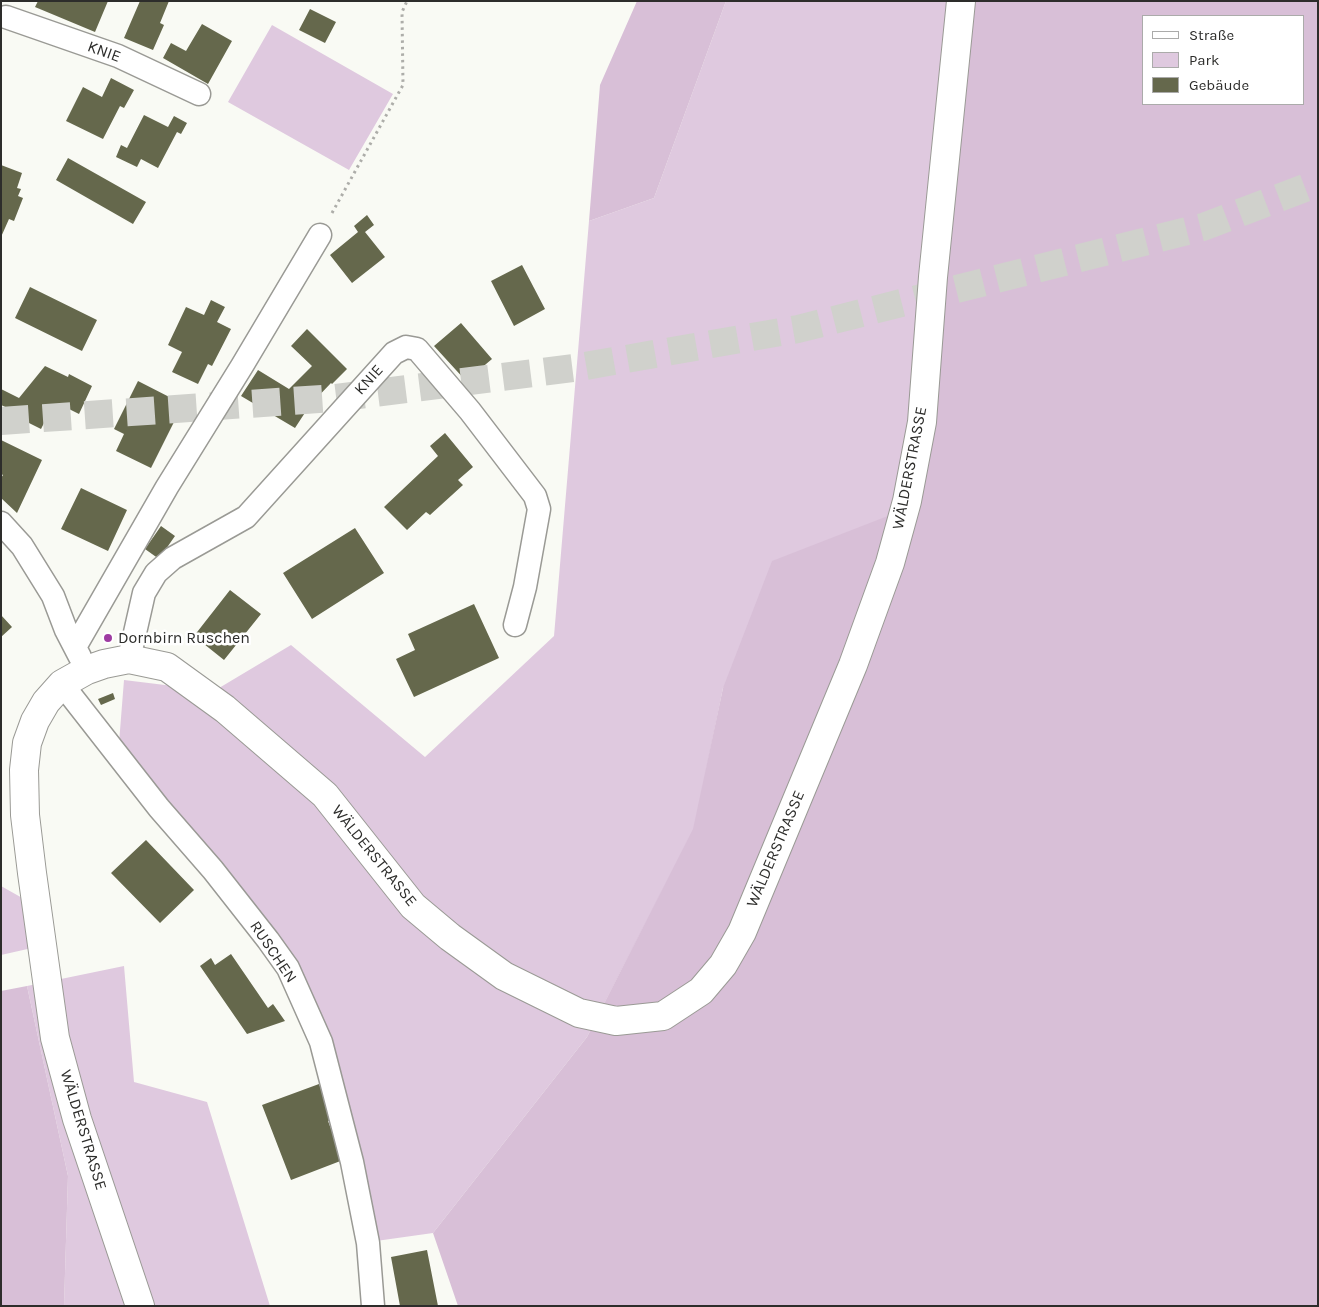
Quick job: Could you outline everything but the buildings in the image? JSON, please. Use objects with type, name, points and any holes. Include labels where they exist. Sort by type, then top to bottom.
[{"type":"street","name":"WÄLDERSTRASSE","points":[[140,1306],[77,1119],[55,1038],[25,815],[24,770],[27,743],[35,721],[46,702],[81,659],[104,664],[129,659],[166,667],[225,709],[324,795],[413,906],[450,938],[504,976],[579,1013],[616,1021],[663,1016],[701,991],[723,965],[746,923],[853,665],[890,563],[908,501],[922,422],[934,268],[961,1]]},
{"type":"street","name":"KNIE","points":[[6,17],[118,56],[199,94]]},
{"type":"street","points":[[81,659],[167,487],[320,235]]},
{"type":"street","name":"KNIE","points":[[129,659],[144,593],[156,573],[173,558],[246,517],[394,353],[406,347],[417,350],[470,411],[535,496],[539,509],[525,587],[515,625]]},
{"type":"street","points":[[1,523],[22,546],[53,596],[66,630],[81,659]]},
{"type":"street","name":"RUSCHEN","points":[[62,684],[159,808],[213,870],[288,968],[320,1042],[352,1162],[368,1242],[373,1306]]},
{"type":"path","points":[[320,235],[403,85],[402,12],[407,1]]},
{"type":"green space","points":[[726,1],[972,1],[916,505],[723,688],[694,829],[587,1037],[433,1233],[376,1241],[330,1041],[119,743],[124,680],[214,691],[291,645],[425,757],[554,636],[589,221],[654,198]]},
{"type":"green space","points":[[272,25],[393,94],[349,170],[228,102]]},
{"type":"green space","points":[[1,886],[24,899],[32,948],[1,955]]},
{"type":"green space","points":[[124,966],[134,1082],[207,1102],[270,1306],[64,1306],[68,1176],[27,986]]},
{"type":"shaded area","points":[[637,1],[726,1],[654,198],[589,221],[600,85]]},
{"type":"shaded area","points":[[972,1],[1318,1],[1318,1306],[458,1306],[433,1233],[587,1037],[693,829],[723,688],[772,561],[916,505]]},
{"type":"shaded area","points":[[27,986],[68,1176],[64,1306],[1,1306],[1,991]]},
{"type":"tunnel","points":[[1,421],[335,398],[574,368],[798,329],[1203,227],[1318,183]]},
{"type":"place","name":"Dornbirn Ruschen","points":[[108,638]]}]
